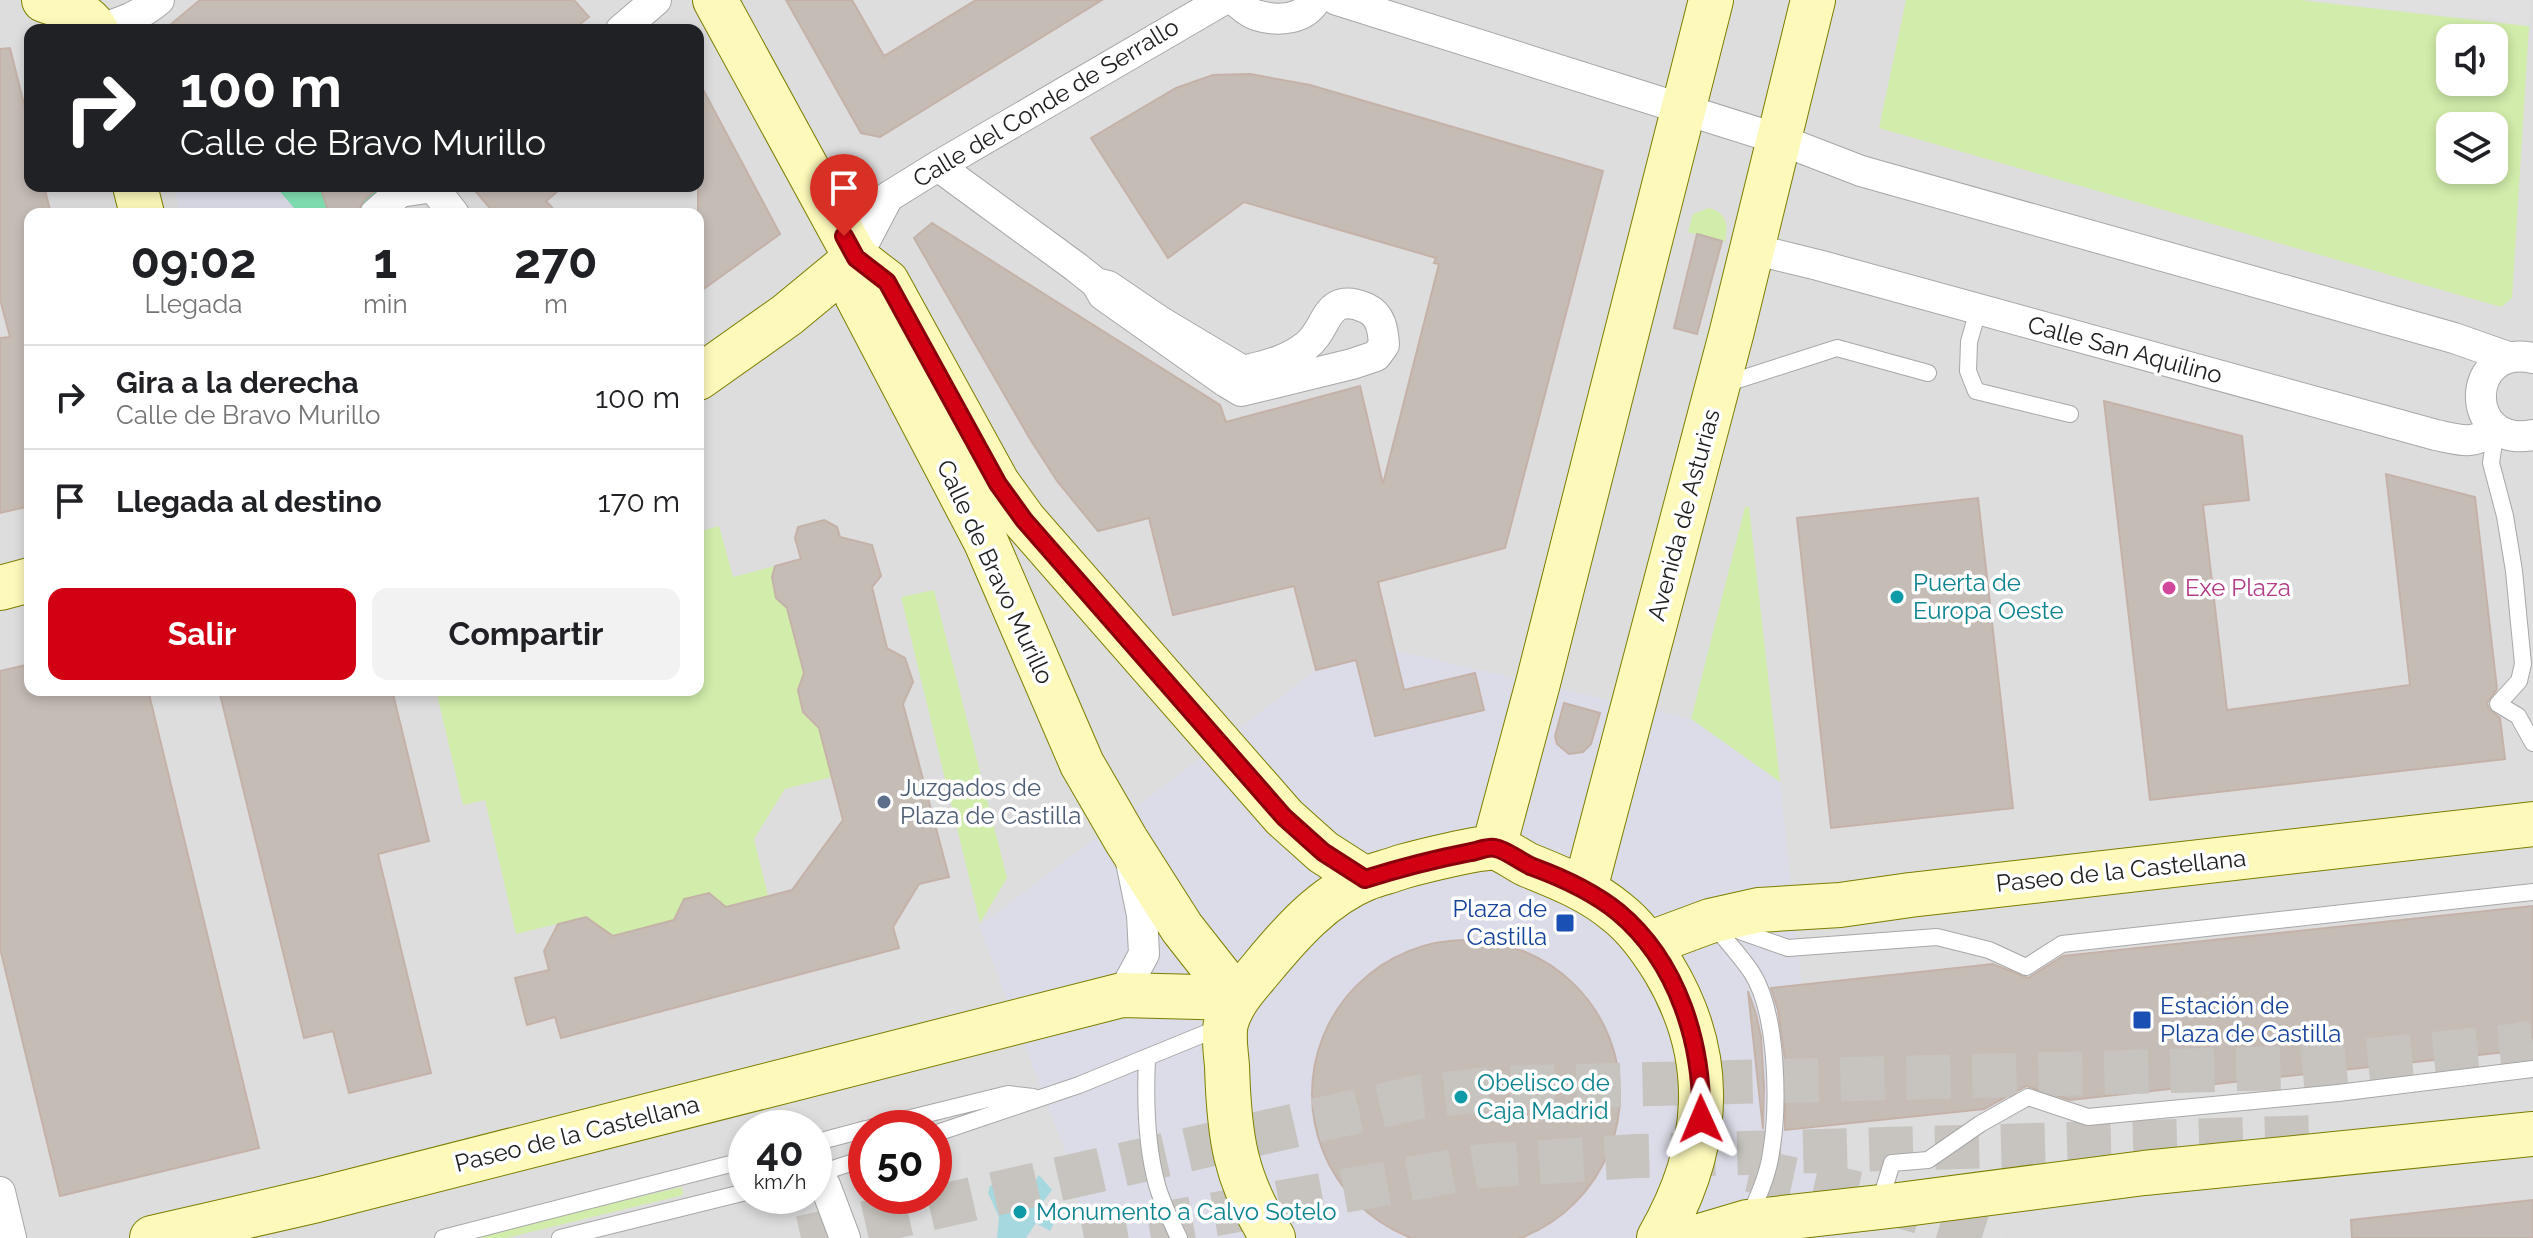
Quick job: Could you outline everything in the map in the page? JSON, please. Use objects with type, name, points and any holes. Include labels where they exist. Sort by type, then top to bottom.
[{"type":"main road","points":[[44,0],[80,13],[92,24]]},
{"type":"main road","name":"Calle de Bravo Murillo","points":[[715,0],[856,258],[887,282],[998,484],[1024,520],[1284,817],[1323,852],[1365,879]]},
{"type":"main road","points":[[1494,847],[1711,0]]},
{"type":"main road","name":"Avenida de Asturias","points":[[1585,889],[1717,387],[1813,0]]},
{"type":"main road","points":[[704,374],[787,315],[856,258]]},
{"type":"main road","name":"Calle de Bravo Murillo","points":[[856,258],[857,296],[986,542],[1082,764],[1231,1012]]},
{"type":"main road","points":[[0,588],[24,582]]},
{"type":"main road","name":"Paseo de la Castellana","points":[[1648,944],[1710,921],[1759,910],[1840,905],[2533,824]]},
{"type":"main road","points":[[1273,1238],[1249,1195],[1230,1132],[1231,1012],[1281,945],[1312,913],[1365,879],[1416,863],[1494,847],[1585,889],[1619,913],[1648,944],[1676,990],[1691,1026],[1698,1056],[1702,1089],[1701,1119],[1686,1182],[1659,1238]]},
{"type":"main road","name":"Paseo de la Castellana","points":[[152,1238],[317,1200],[1122,995],[1231,1012]]},
{"type":"main road","points":[[1693,1238],[1747,1222],[2144,1173],[2533,1134]]},
{"type":"street","points":[[115,24],[147,11],[159,0]]},
{"type":"street","points":[[628,24],[656,0]]},
{"type":"street","name":"Calle del Conde de Serrallo","points":[[856,258],[888,197],[1223,0]]},
{"type":"street","points":[[1234,0],[1253,15],[1277,20],[1304,14],[1316,0]]},
{"type":"street","points":[[1337,0],[1778,139],[1861,171],[2520,357]]},
{"type":"street","points":[[938,166],[1096,283],[1108,286],[1122,298],[1243,371],[1282,362],[1310,344],[1324,319],[1337,305],[1349,304],[1374,312],[1382,326],[1384,345],[1376,356],[1352,364],[1241,391],[1103,295],[1096,283]]},
{"type":"street","points":[[382,208],[400,192]]},
{"type":"street","points":[[437,192],[449,208]]},
{"type":"street","name":"Calle San Aquilino","points":[[1752,249],[2465,442],[2481,439],[2496,429]]},
{"type":"street","points":[[2520,357],[2488,371],[2480,394],[2484,414],[2496,429],[2508,435],[2533,435]]},
{"type":"street","name":"Calle de Bravo Murillo","points":[[1122,995],[1144,954],[1142,915],[1126,840]]},
{"type":"street","points":[[0,1192],[11,1238]]},
{"type":"street","points":[[832,1204],[845,1238]]},
{"type":"lane","points":[[1978,310],[1969,342],[1968,371],[1976,391],[2070,414]]},
{"type":"lane","points":[[1717,387],[1837,348],[1928,373]]},
{"type":"lane","points":[[2496,429],[2491,463],[2505,516],[2514,571],[2523,664],[2519,681],[2498,704],[2518,716],[2533,743]]},
{"type":"lane","points":[[1710,921],[1788,948],[1937,937],[1989,950],[2026,967],[2062,944],[2533,892]]},
{"type":"lane","points":[[1710,921],[1753,974],[1766,1003],[1771,1038],[1775,1118],[1771,1156],[1747,1222]]},
{"type":"lane","points":[[952,1128],[1147,1059],[1231,1012]]},
{"type":"lane","points":[[1147,1059],[1145,1100],[1153,1166],[1164,1205],[1179,1238]]},
{"type":"lane","points":[[1878,1207],[1892,1163],[1928,1160],[1980,1124],[2028,1097],[2088,1117],[2338,1093],[2533,1069]]},
{"type":"lane","points":[[944,1110],[1008,1094],[1039,1098]]},
{"type":"lane","points":[[443,1238],[728,1165]]},
{"type":"lane","points":[[560,1238],[728,1196]]},
{"type":"shaded area","points":[[0,0],[2533,0],[2533,1238],[0,1238]]},
{"type":"shaded area","points":[[2301,0],[2531,0],[2529,26]]},
{"type":"shaded area","points":[[174,192],[280,192],[294,208],[178,208]]},
{"type":"shaded area","name":"Plaza de Castilla","points":[[1394,650],[1691,719],[1780,782],[1829,1238],[1091,1238],[1084,1226],[1069,1162],[979,926],[1316,670]]},
{"type":"green space","points":[[1906,0],[2301,0],[2529,26],[2512,298],[2501,307],[1879,128]]},
{"type":"green space","points":[[280,192],[389,192],[399,208],[294,208]]},
{"type":"green space","points":[[1709,208],[1720,213],[1725,221],[1725,242],[1688,232],[1693,214]]},
{"type":"green space","points":[[1745,507],[1749,507],[1780,782],[1691,719]]},
{"type":"green space","points":[[719,526],[733,577],[775,566],[772,577],[776,598],[787,608],[804,673],[803,712],[819,728],[832,777],[785,789],[754,839],[768,896],[726,907],[709,894],[684,899],[674,920],[613,936],[586,917],[516,934],[485,800],[463,805],[437,696],[704,696],[704,530]]},
{"type":"green space","points":[[934,590],[1007,878],[980,923],[901,597]]},
{"type":"green space","points":[[682,1187],[683,1195],[506,1238],[463,1238]]},
{"type":"water","points":[[1039,1175],[1052,1190],[1040,1206],[1042,1212],[1056,1219],[1050,1231],[1036,1223],[1026,1238],[997,1238],[999,1217],[988,1193],[990,1186],[1000,1181],[1010,1181],[1028,1192]]},
{"type":"building","points":[[200,0],[574,0],[589,17],[580,24],[171,24]]},
{"type":"building","points":[[786,0],[852,0],[884,56],[976,0],[1102,0],[880,137],[861,133]]},
{"type":"building","points":[[10,48],[24,104],[24,192],[46,192],[50,208],[24,208],[24,507],[0,513],[0,338],[10,337],[0,299],[0,49]]},
{"type":"building","points":[[1250,74],[1310,85],[1603,171],[1505,548],[1378,582],[1404,690],[1475,673],[1484,710],[1375,736],[1356,660],[1316,670],[1294,586],[1173,615],[1149,518],[1098,531],[1057,481],[1030,439],[914,238],[932,223],[1220,405],[1226,422],[1360,386],[1383,484],[1439,264],[1434,263],[1436,258],[1244,202],[1168,258],[1091,138],[1176,88],[1213,75]]},
{"type":"building","points":[[704,91],[780,234],[704,289],[704,208],[698,208],[698,192],[704,192]]},
{"type":"building","points":[[322,192],[373,192],[360,208],[327,208]]},
{"type":"building","points":[[476,192],[557,192],[546,201],[552,208],[490,208]]},
{"type":"building","points":[[1697,234],[1722,241],[1697,334],[1674,328]]},
{"type":"building","name":"Exe Plaza","points":[[2104,401],[2242,436],[2249,500],[2203,505],[2227,710],[2410,685],[2386,474],[2475,497],[2497,689],[2487,703],[2489,709],[2500,718],[2505,759],[2150,800]]},
{"type":"building","name":"Puerta de Europa Oeste","points":[[1978,498],[2013,808],[1831,828],[1797,518]]},
{"type":"building","name":"Juzgados de Plaza de Castilla","points":[[824,520],[837,527],[840,537],[872,545],[881,576],[872,587],[887,648],[905,658],[913,682],[903,704],[949,877],[919,884],[893,927],[899,948],[561,1038],[555,1017],[527,1025],[515,978],[549,970],[544,951],[558,924],[586,917],[613,936],[674,920],[684,899],[709,893],[726,907],[792,890],[843,820],[819,728],[803,712],[798,690],[804,673],[787,608],[776,598],[772,577],[775,566],[801,559],[795,538],[798,527]]},
{"type":"building","points":[[24,665],[24,696],[149,696],[259,1148],[60,1196],[0,948],[0,671]]},
{"type":"building","points":[[220,696],[393,696],[429,841],[378,854],[431,1073],[349,1093],[333,1031],[304,1038]]},
{"type":"building","points":[[1564,703],[1600,713],[1591,744],[1583,752],[1569,754],[1557,744],[1555,736]]},
{"type":"building","name":"Estación de Plaza de Castilla","points":[[2533,906],[2533,1049],[2070,1100],[2026,1086],[1984,1109],[1785,1130],[1785,1060],[1778,1010],[1771,988],[1993,964],[2028,978],[2063,956]]},
{"type":"building","points":[[1451,941],[1481,941],[1511,947],[1539,958],[1564,975],[1585,996],[1602,1021],[1613,1049],[1619,1079],[1617,1124],[1608,1153],[1594,1180],[1564,1213],[1539,1230],[1517,1239],[1415,1239],[1380,1222],[1347,1192],[1330,1167],[1319,1139],[1313,1109],[1313,1079],[1319,1049],[1330,1021],[1347,996],[1368,975],[1393,958],[1421,947]]},
{"type":"building","points":[[1748,991],[1761,1037],[1763,1129]]},
{"type":"building","points":[[2533,1200],[2533,1238],[2352,1238],[2351,1220]]},
{"type":"tunnel","points":[[801,1238],[1419,1097],[1498,1088],[2291,1068],[2533,1042]]},
{"type":"tunnel","points":[[1084,1238],[1481,1166],[1637,1156],[2322,1137]]},
{"type":"tunnel","points":[[1750,1170],[1865,1195],[2005,1238]]},
{"type":"place","name":"Exe Plaza","points":[[2169,588]]},
{"type":"place","name":"Puerta de Europa Oeste","points":[[1897,597]]},
{"type":"place","name":"Juzgados de Plaza de Castilla","points":[[884,802]]},
{"type":"place","name":"Plaza de Castilla","points":[[1565,923]]},
{"type":"place","name":"Estación de Plaza de Castilla","points":[[2142,1020]]},
{"type":"place","name":"Obelisco de Caja Madrid","points":[[1461,1097]]},
{"type":"place","name":"Monumento a Calvo Sotelo","points":[[1020,1212]]},
{"type":"route","points":[[844,236],[856,258],[887,282],[998,484],[1024,520],[1284,817],[1323,852],[1365,879],[1416,863],[1494,847],[1585,889],[1619,913],[1648,944],[1684,1008],[1698,1056],[1702,1089],[1701,1119]]}]
